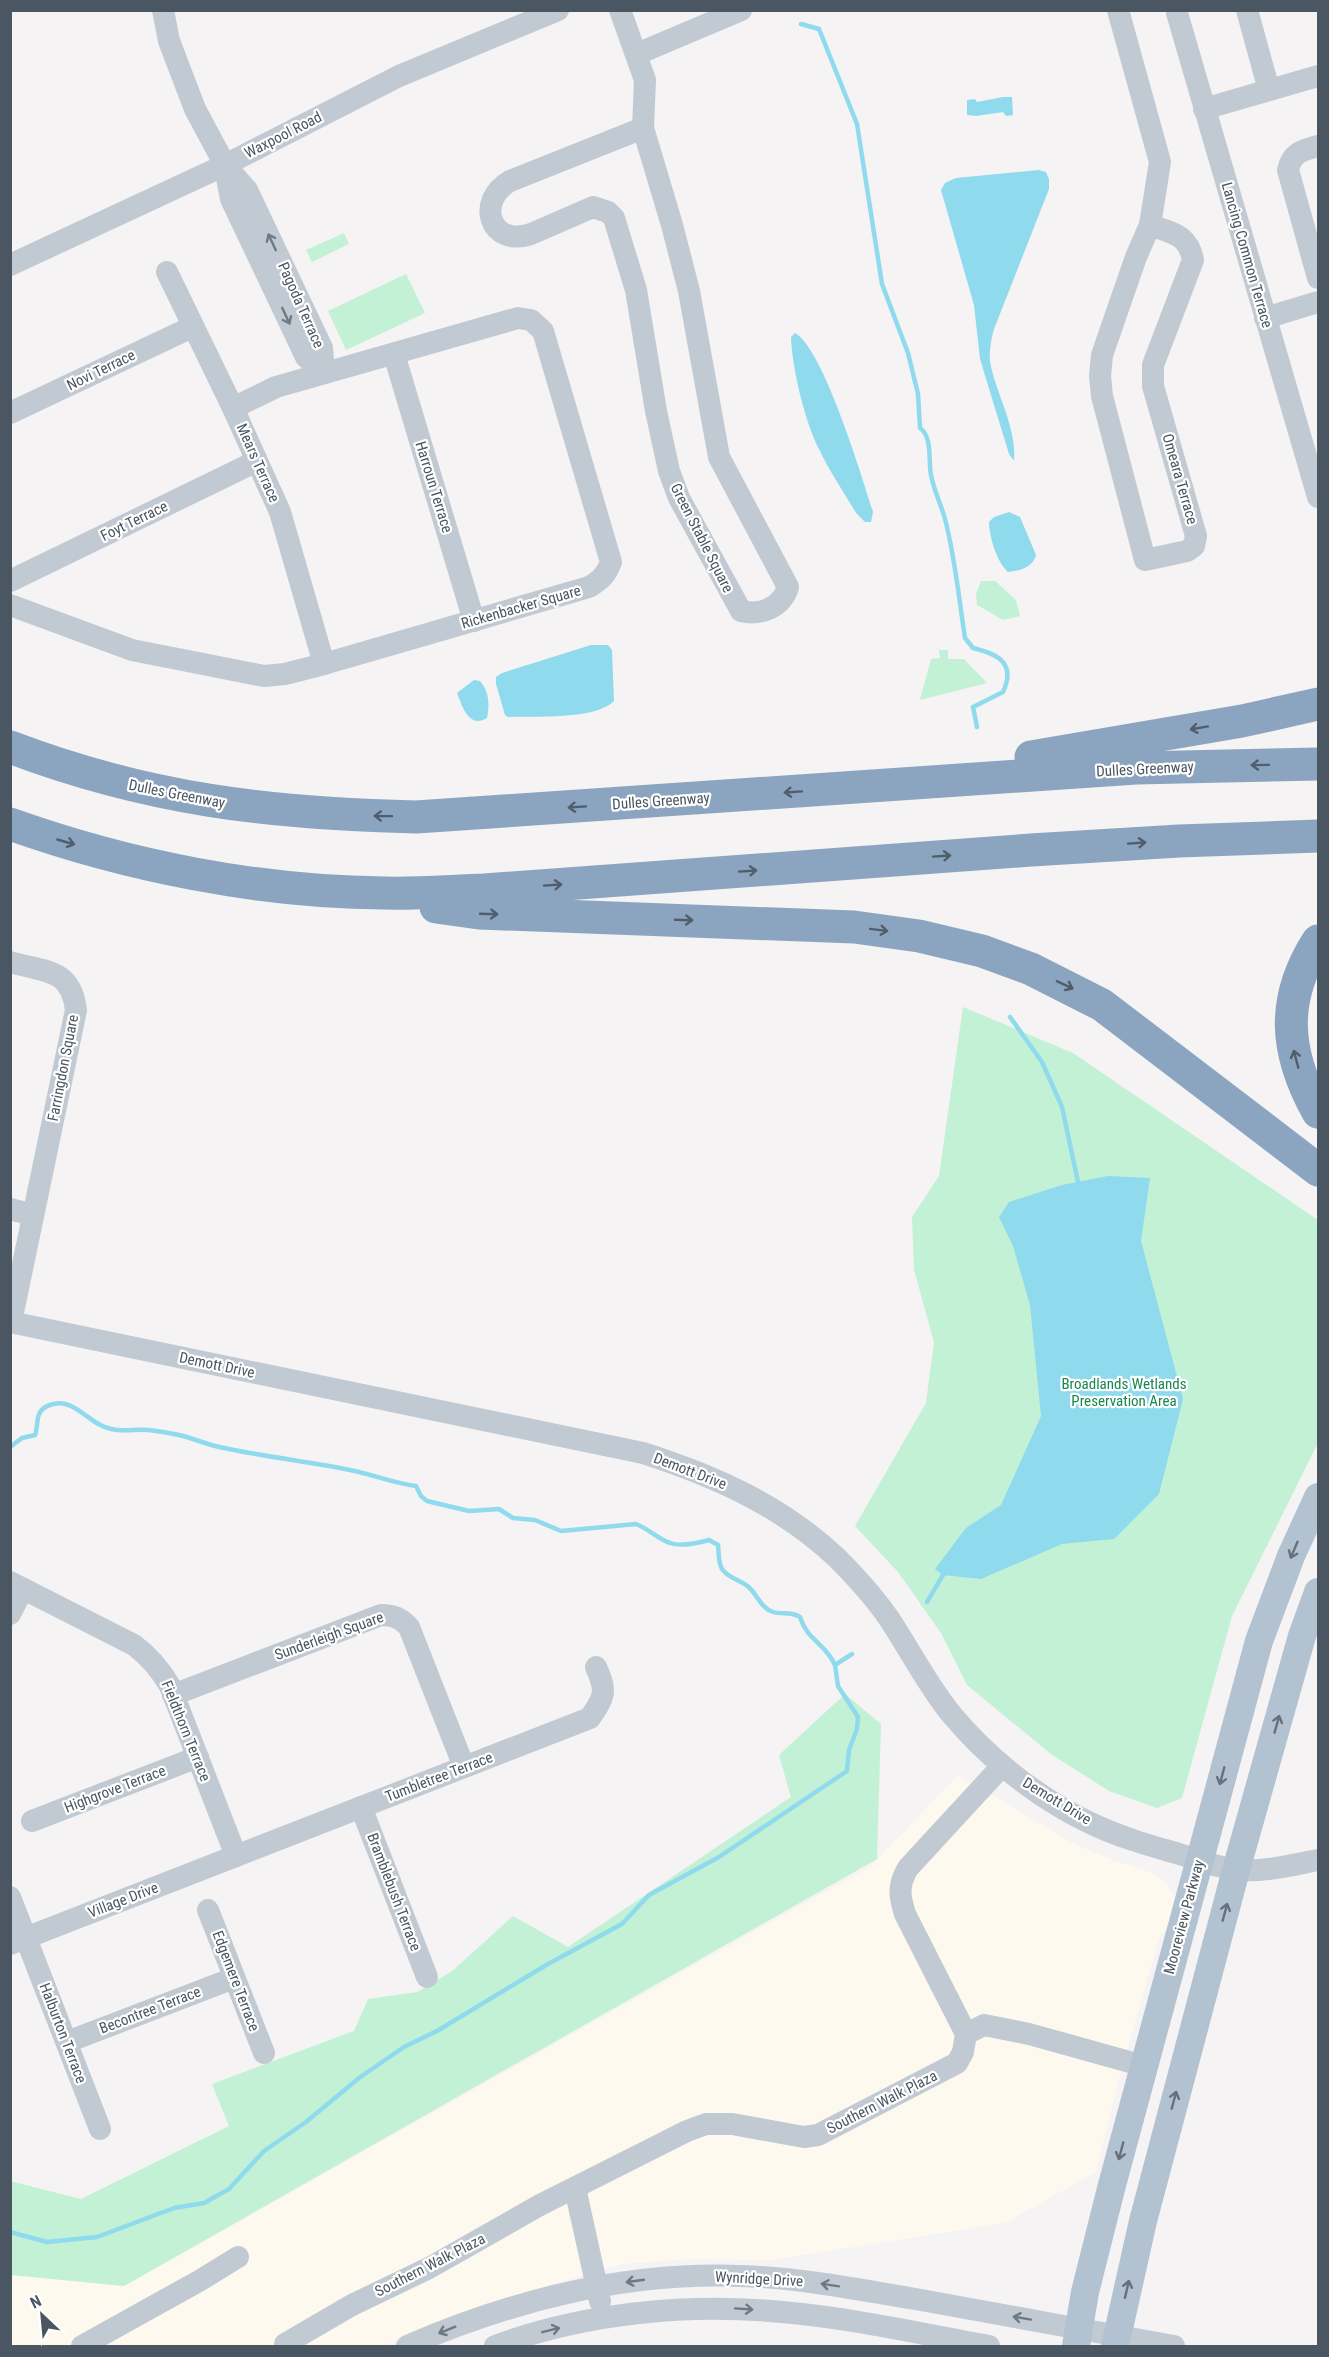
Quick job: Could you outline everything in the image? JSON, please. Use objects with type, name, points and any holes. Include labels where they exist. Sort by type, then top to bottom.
[{"type":"highway","points":[[842,789],[1230,723],[1318,704]]},
{"type":"highway","name":"Dulles Greenway","points":[[10,747],[64,767],[180,796],[248,807],[336,815],[416,817],[1136,768],[1318,764]]},
{"type":"highway","points":[[10,824],[92,849],[230,881],[479,913],[854,927],[919,936],[982,951],[1031,969],[1102,1005],[1318,1170]]},
{"type":"highway","points":[[285,887],[383,893],[484,890],[1053,848],[1271,836],[1318,836]]},
{"type":"highway","points":[[1318,941],[1303,968],[1294,992],[1291,1018],[1295,1056],[1308,1093],[1318,1112]]},
{"type":"main road","name":"Mooreview Parkway","points":[[1078,2337],[1085,2292],[1259,1641],[1291,1556],[1318,1497]]},
{"type":"main road","points":[[1116,2341],[1143,2221],[1236,1870],[1299,1645],[1318,1592]]},
{"type":"street","name":"Pagoda Terrace","points":[[163,10],[169,41],[184,82],[195,109],[225,165],[231,199],[306,357],[324,373]]},
{"type":"street","name":"Waxpool Road","points":[[10,265],[225,165],[399,76],[558,10]]},
{"type":"street","name":"Green Stable Square","points":[[620,10],[645,80],[643,128],[689,291],[719,457],[788,587],[786,596],[780,603],[758,612],[741,611],[678,498],[664,452],[636,290],[614,218],[608,212],[593,207],[522,237],[511,237],[501,232],[493,224],[490,213],[491,203],[496,193],[510,181],[643,128]]},
{"type":"street","points":[[637,54],[741,10]]},
{"type":"street","name":"Omeara Terrace","points":[[1118,10],[1160,162],[1150,225],[1136,257],[1102,355],[1100,376],[1102,396],[1145,560],[1187,551],[1194,546],[1196,536],[1153,386],[1154,365],[1193,260],[1191,249],[1185,240],[1178,235],[1150,225]]},
{"type":"street","points":[[1247,10],[1269,90]]},
{"type":"street","name":"Lancing Common Terrace","points":[[1177,13],[1318,497]]},
{"type":"street","points":[[1204,109],[1318,76]]},
{"type":"street","points":[[1318,146],[1296,153],[1290,160],[1288,170],[1318,278]]},
{"type":"street","name":"Mears Terrace","points":[[167,272],[280,512],[324,664]]},
{"type":"street","points":[[1265,318],[1318,302]]},
{"type":"street","name":"Rickenbacker Square","points":[[10,605],[132,650],[264,676],[285,674],[324,664],[589,587],[602,580],[611,562],[543,331],[531,320],[518,318],[276,387],[233,408]]},
{"type":"street","name":"Novi Terrace","points":[[10,413],[192,327]]},
{"type":"street","name":"Harroun Terrace","points":[[394,354],[474,621]]},
{"type":"street","name":"Foyt Terrace","points":[[10,580],[257,461]]},
{"type":"street","name":"Farringdon Square","points":[[10,962],[61,977],[68,983],[74,995],[75,1010],[11,1322]]},
{"type":"street","points":[[10,1209],[33,1215]]},
{"type":"street","name":"Demott Drive","points":[[11,1322],[643,1453],[692,1468],[727,1484],[787,1518],[837,1559],[889,1618],[919,1669],[950,1713],[978,1745],[1002,1766],[1048,1798],[1084,1819],[1131,1840],[1236,1870],[1259,1870],[1318,1860]]},
{"type":"street","points":[[10,1614],[17,1585]]},
{"type":"street","name":"Fieldthorn Terrace","points":[[17,1585],[134,1645],[149,1656],[160,1669],[173,1695],[236,1856]]},
{"type":"street","name":"Sunderleigh Square","points":[[173,1695],[381,1615],[392,1615],[402,1619],[409,1627],[464,1767]]},
{"type":"street","name":"Tumbletree Terrace","points":[[236,1856],[590,1718],[601,1702],[604,1686],[596,1667]]},
{"type":"street","name":"Highgrove Terrace","points":[[32,1821],[198,1757]]},
{"type":"street","points":[[1002,1766],[908,1868],[901,1881],[899,1894],[905,1914],[966,2034],[984,2025],[1029,2034],[1144,2066]]},
{"type":"street","name":"Bramblebush Terrace","points":[[362,1807],[427,1977]]},
{"type":"street","name":"Village Drive","points":[[18,1941],[236,1856]]},
{"type":"street","name":"Halburton Terrace","points":[[10,1897],[18,1941],[67,2042],[100,2129]]},
{"type":"street","name":"Edgemere Terrace","points":[[208,1910],[264,2053]]},
{"type":"street","name":"Becontree Terrace","points":[[67,2042],[234,1978]]},
{"type":"street","name":"Southern Walk Plaza","points":[[285,2344],[352,2305],[429,2268],[540,2205],[687,2131],[706,2124],[732,2124],[804,2137],[818,2135],[957,2063],[963,2052],[966,2034]]},
{"type":"street","points":[[575,2188],[603,2318]]},
{"type":"street","points":[[82,2346],[238,2257]]},
{"type":"street","name":"Wynridge Drive","points":[[407,2346],[525,2302],[641,2280],[740,2276],[784,2279],[862,2290],[1078,2337],[1174,2346]]},
{"type":"street","name":"Wynridge Drive","points":[[495,2346],[536,2333],[603,2318],[653,2312],[724,2309],[783,2312],[859,2322],[989,2346]]},
{"type":"shaded area","points":[[958,1775],[1076,1845],[1153,1873],[1165,1882],[1174,1895],[1172,1923],[1159,1938],[1117,2087],[1096,2172],[1005,2223],[772,2260],[691,2259],[623,2264],[491,2302],[384,2346],[11,2346],[10,2275],[125,2286],[871,1866]]},
{"type":"green space","points":[[344,233],[349,244],[312,262],[306,250]]},
{"type":"green space","points":[[406,274],[425,313],[346,350],[328,311]]},
{"type":"green space","points":[[981,581],[995,581],[1016,600],[1020,616],[1003,620],[977,605],[976,594]]},
{"type":"green space","points":[[939,650],[948,650],[948,659],[964,659],[987,683],[920,700],[931,659],[940,658]]},
{"type":"green space","name":"Broadlands Wetlands Preservation Area","points":[[963,1007],[1073,1053],[1318,1220],[1318,1443],[1232,1616],[1182,1798],[1157,1808],[1109,1791],[1051,1754],[967,1685],[941,1633],[898,1572],[855,1526],[926,1403],[934,1342],[914,1270],[912,1217],[939,1176]]},
{"type":"green space","points":[[845,1694],[881,1724],[877,1859],[124,2286],[11,2275],[10,2181],[81,2199],[229,2126],[212,2084],[354,2031],[368,1999],[417,1992],[451,1972],[513,1916],[568,1947],[791,1797],[779,1755]]},
{"type":"water","points":[[1012,97],[1013,115],[1006,116],[1003,112],[967,115],[967,100],[975,99],[977,102]]},
{"type":"water","points":[[1039,170],[1046,172],[1049,189],[994,329],[990,350],[993,374],[1012,436],[1014,461],[1009,454],[980,359],[974,305],[941,190],[945,183],[956,178]]},
{"type":"water","points":[[795,333],[806,344],[829,387],[873,512],[871,522],[865,522],[856,513],[827,465],[814,438],[804,410],[794,364],[791,337]]},
{"type":"water","points":[[1009,512],[1020,517],[1036,555],[1032,563],[1025,568],[1008,572],[994,549],[989,522],[994,517]]},
{"type":"water","points":[[591,645],[608,645],[612,650],[614,701],[594,711],[564,716],[508,717],[505,715],[496,677],[502,673]]},
{"type":"water","points":[[474,680],[480,681],[488,698],[487,718],[481,721],[475,721],[467,714],[457,693]]},
{"type":"water","points":[[1108,1176],[1150,1178],[1141,1241],[1183,1399],[1159,1494],[1114,1539],[1062,1544],[981,1579],[943,1575],[935,1569],[966,1528],[1001,1505],[1041,1416],[1030,1305],[1013,1246],[999,1217],[1009,1202],[1062,1185]]},
{"type":"waterway","points":[[801,24],[819,29],[857,124],[882,284],[908,353],[918,394],[920,428],[927,437],[932,481],[948,533],[965,638],[973,648],[997,657],[1006,667],[1007,682],[1003,692],[973,707],[977,727]]},
{"type":"waterway","points":[[1010,1017],[1042,1062],[1062,1107],[1078,1182]]},
{"type":"waterway","points":[[10,1447],[22,1438],[35,1435],[41,1410],[50,1405],[67,1404],[111,1429],[164,1432],[214,1446],[354,1471],[416,1486],[421,1496],[427,1501],[469,1511],[499,1509],[513,1518],[535,1520],[561,1531],[636,1524],[674,1544],[690,1544],[709,1540],[718,1545],[720,1563],[724,1572],[750,1588],[768,1610],[800,1617],[807,1631],[827,1652],[835,1665],[852,1654]]},
{"type":"waterway","points":[[927,1602],[943,1575]]},
{"type":"waterway","points":[[10,2232],[47,2242],[97,2237],[174,2208],[204,2203],[229,2189],[264,2151],[306,2122],[359,2078],[404,2047],[437,2031],[548,1964],[622,1924],[649,1895],[719,1857],[847,1771],[849,1750],[857,1729],[858,1717],[838,1686],[835,1665]]}]
